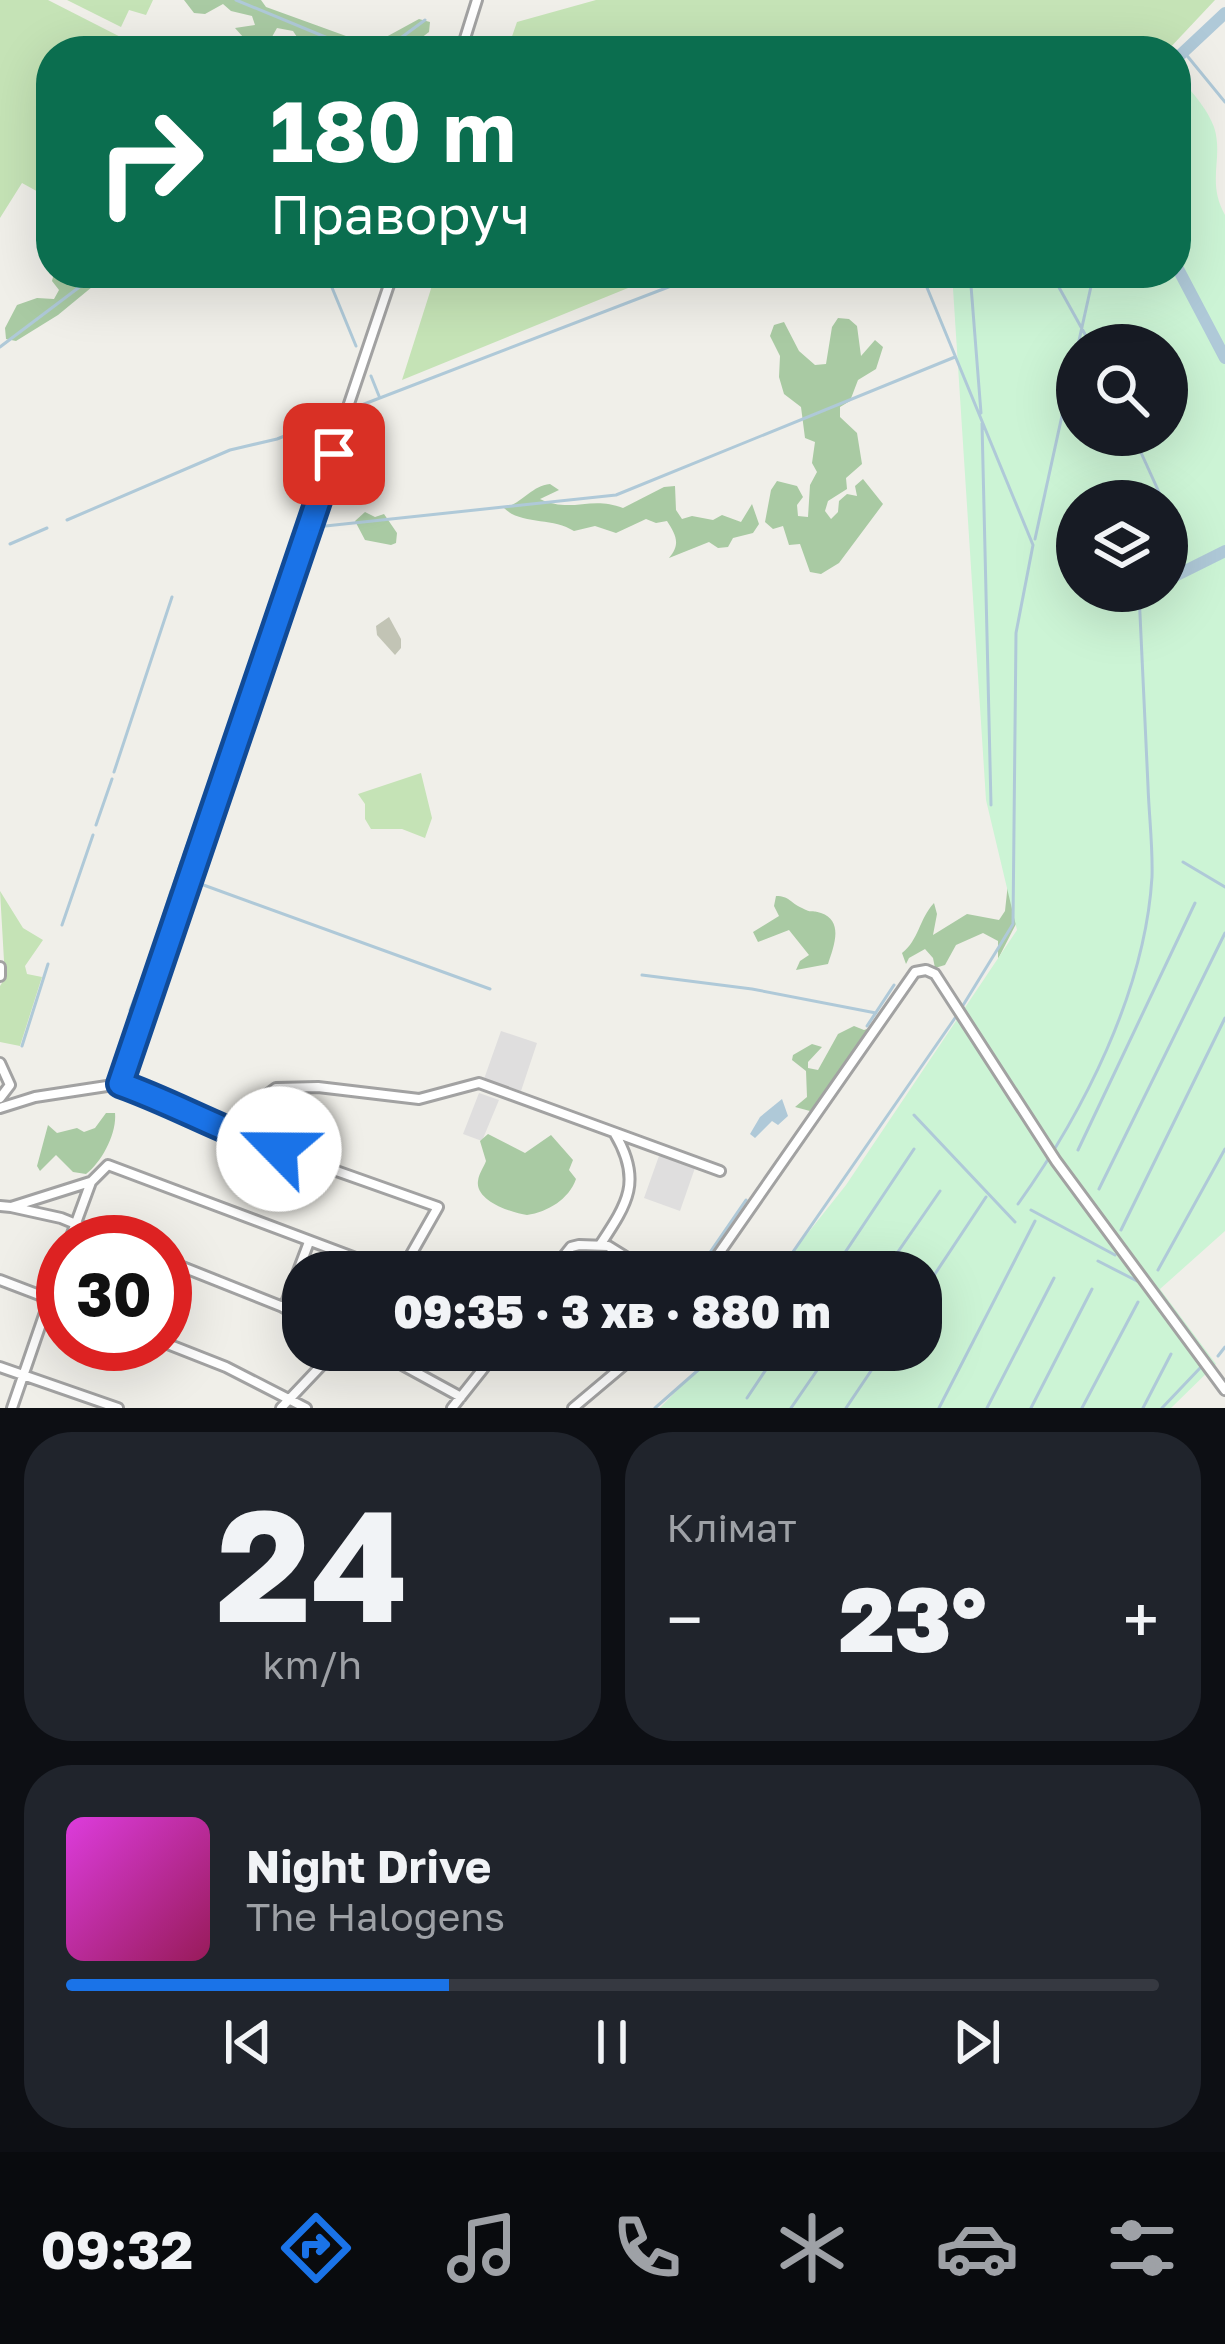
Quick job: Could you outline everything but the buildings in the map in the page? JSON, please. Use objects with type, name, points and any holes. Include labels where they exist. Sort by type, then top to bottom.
[{"type":"street","points":[[466,36],[477,0]]},
{"type":"street","points":[[120,1084],[387,288]]},
{"type":"street","points":[[720,1251],[915,972],[926,970],[935,974],[1056,1161],[1225,1390]]},
{"type":"street","points":[[0,1063],[10,1084],[0,1099]]},
{"type":"street","points":[[241,1134],[276,1088],[318,1087],[419,1099],[479,1083],[720,1171]]},
{"type":"street","points":[[0,1108],[35,1096],[120,1084],[165,1099],[241,1134],[438,1207],[410,1251]]},
{"type":"street","points":[[599,1246],[625,1209],[631,1187],[627,1163],[612,1131]]},
{"type":"street","points":[[78,1215],[91,1182],[108,1165],[336,1251]]},
{"type":"street","points":[[5,1207],[91,1182]]},
{"type":"street","points":[[5,1207],[38,1215]]},
{"type":"street","points":[[306,1251],[310,1242]]},
{"type":"street","points":[[569,1251],[599,1246],[620,1251]]},
{"type":"street","points":[[192,1271],[282,1307]]},
{"type":"street","points":[[0,1280],[36,1294]]},
{"type":"street","points":[[12,1408],[36,1342]]},
{"type":"street","points":[[192,1355],[306,1408]]},
{"type":"street","points":[[0,1367],[118,1408]]},
{"type":"street","points":[[281,1408],[316,1371]]},
{"type":"street","points":[[413,1371],[461,1397]]},
{"type":"street","points":[[452,1408],[481,1371]]},
{"type":"street","points":[[573,1408],[617,1371]]},
{"type":"shaded area","points":[[389,617],[401,639],[395,655],[377,635],[376,626]]},
{"type":"shaded area","points":[[501,1031],[537,1043],[521,1091],[484,1079]]},
{"type":"shaded area","points":[[479,1093],[499,1100],[482,1141],[463,1134]]},
{"type":"shaded area","points":[[660,1153],[696,1165],[680,1211],[644,1198]]},
{"type":"green space","points":[[0,0],[48,0],[119,36],[36,36],[36,191],[22,183],[0,218]]},
{"type":"green space","points":[[67,0],[153,0],[146,15],[129,10],[121,27]]},
{"type":"green space","points":[[184,0],[261,0],[266,7],[346,36],[296,36],[277,28],[272,36],[242,36],[235,28],[255,25],[252,16],[223,4],[205,14],[194,13]]},
{"type":"green space","points":[[596,0],[1215,0],[1181,36],[512,36],[517,22]]},
{"type":"green space","points":[[419,19],[430,22],[429,32],[388,36]]},
{"type":"green space","points":[[1191,92],[1214,127],[1217,191],[1225,215],[1225,1231],[1160,1289],[1216,1364],[1171,1408],[660,1408],[696,1371],[942,1371],[942,1251],[794,1251],[846,1185],[1017,930],[986,800],[953,288],[1191,288]]},
{"type":"green space","points":[[91,288],[16,341],[6,339],[5,328],[17,305],[37,298],[54,299],[59,290]]},
{"type":"green space","points":[[431,288],[628,288],[402,380]]},
{"type":"green space","points":[[838,318],[857,326],[861,356],[875,340],[883,347],[876,369],[858,380],[850,401],[840,407],[840,417],[857,433],[862,464],[846,478],[847,489],[828,501],[825,511],[831,519],[839,501],[847,494],[857,496],[855,486],[863,479],[883,504],[839,563],[821,574],[810,572],[800,544],[789,545],[783,526],[773,529],[765,522],[777,481],[797,486],[803,497],[797,505],[798,516],[808,517],[810,485],[817,472],[812,463],[815,442],[805,438],[801,407],[784,394],[780,356],[770,336],[774,325],[784,322],[799,351],[815,365],[826,364]]},
{"type":"green space","points":[[550,484],[559,490],[540,499],[623,508],[675,486],[676,510],[682,519],[713,520],[722,515],[741,522],[752,504],[759,524],[753,533],[733,538],[728,547],[709,542],[669,558],[676,540],[667,521],[646,519],[616,533],[595,526],[574,531],[519,517],[504,508]]},
{"type":"green space","points":[[365,512],[375,517],[384,514],[397,533],[396,543],[365,540],[355,521]]},
{"type":"green space","points":[[421,773],[432,818],[425,838],[402,829],[371,829],[358,794]]},
{"type":"green space","points":[[1008,883],[1017,922],[998,959],[998,941],[983,933],[956,945],[945,965],[935,968],[925,949],[906,964],[902,953],[934,903],[933,935],[967,914],[999,920],[1005,911]]},
{"type":"green space","points":[[0,891],[23,928],[43,940],[25,966],[27,974],[42,977],[20,1046],[0,1042],[0,986],[5,978]]},
{"type":"green space","points":[[776,896],[833,922],[828,964],[796,970],[809,955],[789,930],[758,942],[753,932],[779,916]]},
{"type":"green space","points":[[854,1026],[873,1027],[825,1098],[810,1111],[795,1107],[807,1097],[806,1071],[792,1060],[793,1055],[812,1044],[822,1047],[808,1062],[808,1068],[818,1070],[838,1034]]},
{"type":"green space","points":[[106,1113],[115,1113],[111,1138],[86,1174],[73,1172],[56,1155],[40,1171],[37,1166],[48,1125],[57,1133],[77,1128],[84,1132],[95,1128]]},
{"type":"green space","points":[[488,1134],[525,1153],[551,1135],[573,1160],[569,1170],[576,1179],[573,1186],[550,1208],[527,1215],[496,1205],[479,1188],[486,1161],[480,1141]]},
{"type":"water","points":[[782,1099],[788,1116],[778,1125],[772,1121],[755,1138],[750,1134],[760,1117]]},
{"type":"waterway","points":[[236,0],[323,36]]},
{"type":"waterway","points":[[1191,45],[1225,13]]},
{"type":"waterway","points":[[403,36],[425,20]]},
{"type":"waterway","points":[[1191,61],[1225,102]]},
{"type":"waterway","points":[[0,347],[78,288]]},
{"type":"waterway","points":[[332,288],[356,346]]},
{"type":"waterway","points":[[359,406],[666,288]]},
{"type":"waterway","points":[[927,288],[1033,545],[1016,633],[1013,924],[962,1007]]},
{"type":"waterway","points":[[971,288],[981,413]]},
{"type":"waterway","points":[[1059,288],[1079,324]]},
{"type":"waterway","points":[[1083,324],[1091,288]]},
{"type":"waterway","points":[[1188,288],[1225,358]]},
{"type":"waterway","points":[[316,527],[616,495],[955,357]]},
{"type":"waterway","points":[[371,376],[379,396]]},
{"type":"waterway","points":[[67,520],[230,450],[277,439],[335,416]]},
{"type":"waterway","points":[[982,423],[991,805]]},
{"type":"waterway","points":[[1035,539],[1056,443]]},
{"type":"waterway","points":[[1143,456],[1153,480]]},
{"type":"waterway","points":[[184,854],[301,526]]},
{"type":"waterway","points":[[10,544],[47,528]]},
{"type":"waterway","points":[[216,816],[320,533]]},
{"type":"waterway","points":[[1188,570],[1225,551]]},
{"type":"waterway","points":[[114,772],[172,597]]},
{"type":"waterway","points":[[1018,1204],[1065,1131],[1107,1050],[1124,1007],[1147,920],[1152,854],[1140,612]]},
{"type":"waterway","points":[[96,825],[112,779]]},
{"type":"waterway","points":[[62,925],[93,835]]},
{"type":"waterway","points":[[188,912],[206,861]]},
{"type":"waterway","points":[[174,884],[181,862]]},
{"type":"waterway","points":[[1183,862],[1225,887]]},
{"type":"waterway","points":[[198,883],[490,989]]},
{"type":"waterway","points":[[153,948],[171,891]]},
{"type":"waterway","points":[[1078,1150],[1195,903]]},
{"type":"waterway","points":[[168,976],[183,928]]},
{"type":"waterway","points":[[1099,1189],[1225,933]]},
{"type":"waterway","points":[[22,1046],[48,964]]},
{"type":"waterway","points":[[642,975],[752,989],[876,1013]]},
{"type":"waterway","points":[[132,1082],[166,982]]},
{"type":"waterway","points":[[867,1026],[894,985]]},
{"type":"waterway","points":[[130,1010],[137,992]]},
{"type":"waterway","points":[[794,1251],[955,1018]]},
{"type":"waterway","points":[[1121,1230],[1225,1018]]},
{"type":"waterway","points":[[914,1115],[1015,1222]]},
{"type":"waterway","points":[[846,1251],[914,1149]]},
{"type":"waterway","points":[[1158,1270],[1225,1149]]},
{"type":"waterway","points":[[899,1251],[940,1191]]},
{"type":"waterway","points":[[942,1263],[986,1197]]},
{"type":"waterway","points":[[711,1251],[746,1200]]},
{"type":"waterway","points":[[1031,1210],[1115,1255]]},
{"type":"waterway","points":[[939,1408],[1035,1221]]},
{"type":"waterway","points":[[1098,1261],[1137,1281]]},
{"type":"waterway","points":[[987,1408],[1054,1278]]},
{"type":"waterway","points":[[1031,1408],[1092,1289]]},
{"type":"waterway","points":[[1082,1408],[1138,1302]]},
{"type":"waterway","points":[[1218,1356],[1225,1347]]},
{"type":"waterway","points":[[1143,1408],[1171,1354]]},
{"type":"waterway","points":[[1162,1408],[1201,1367]]},
{"type":"waterway","points":[[655,1408],[697,1371]]},
{"type":"waterway","points":[[747,1398],[765,1371]]},
{"type":"waterway","points":[[791,1408],[817,1371]]},
{"type":"waterway","points":[[846,1408],[871,1371]]},
{"type":"route","points":[[279,1149],[120,1084],[334,454]]}]
